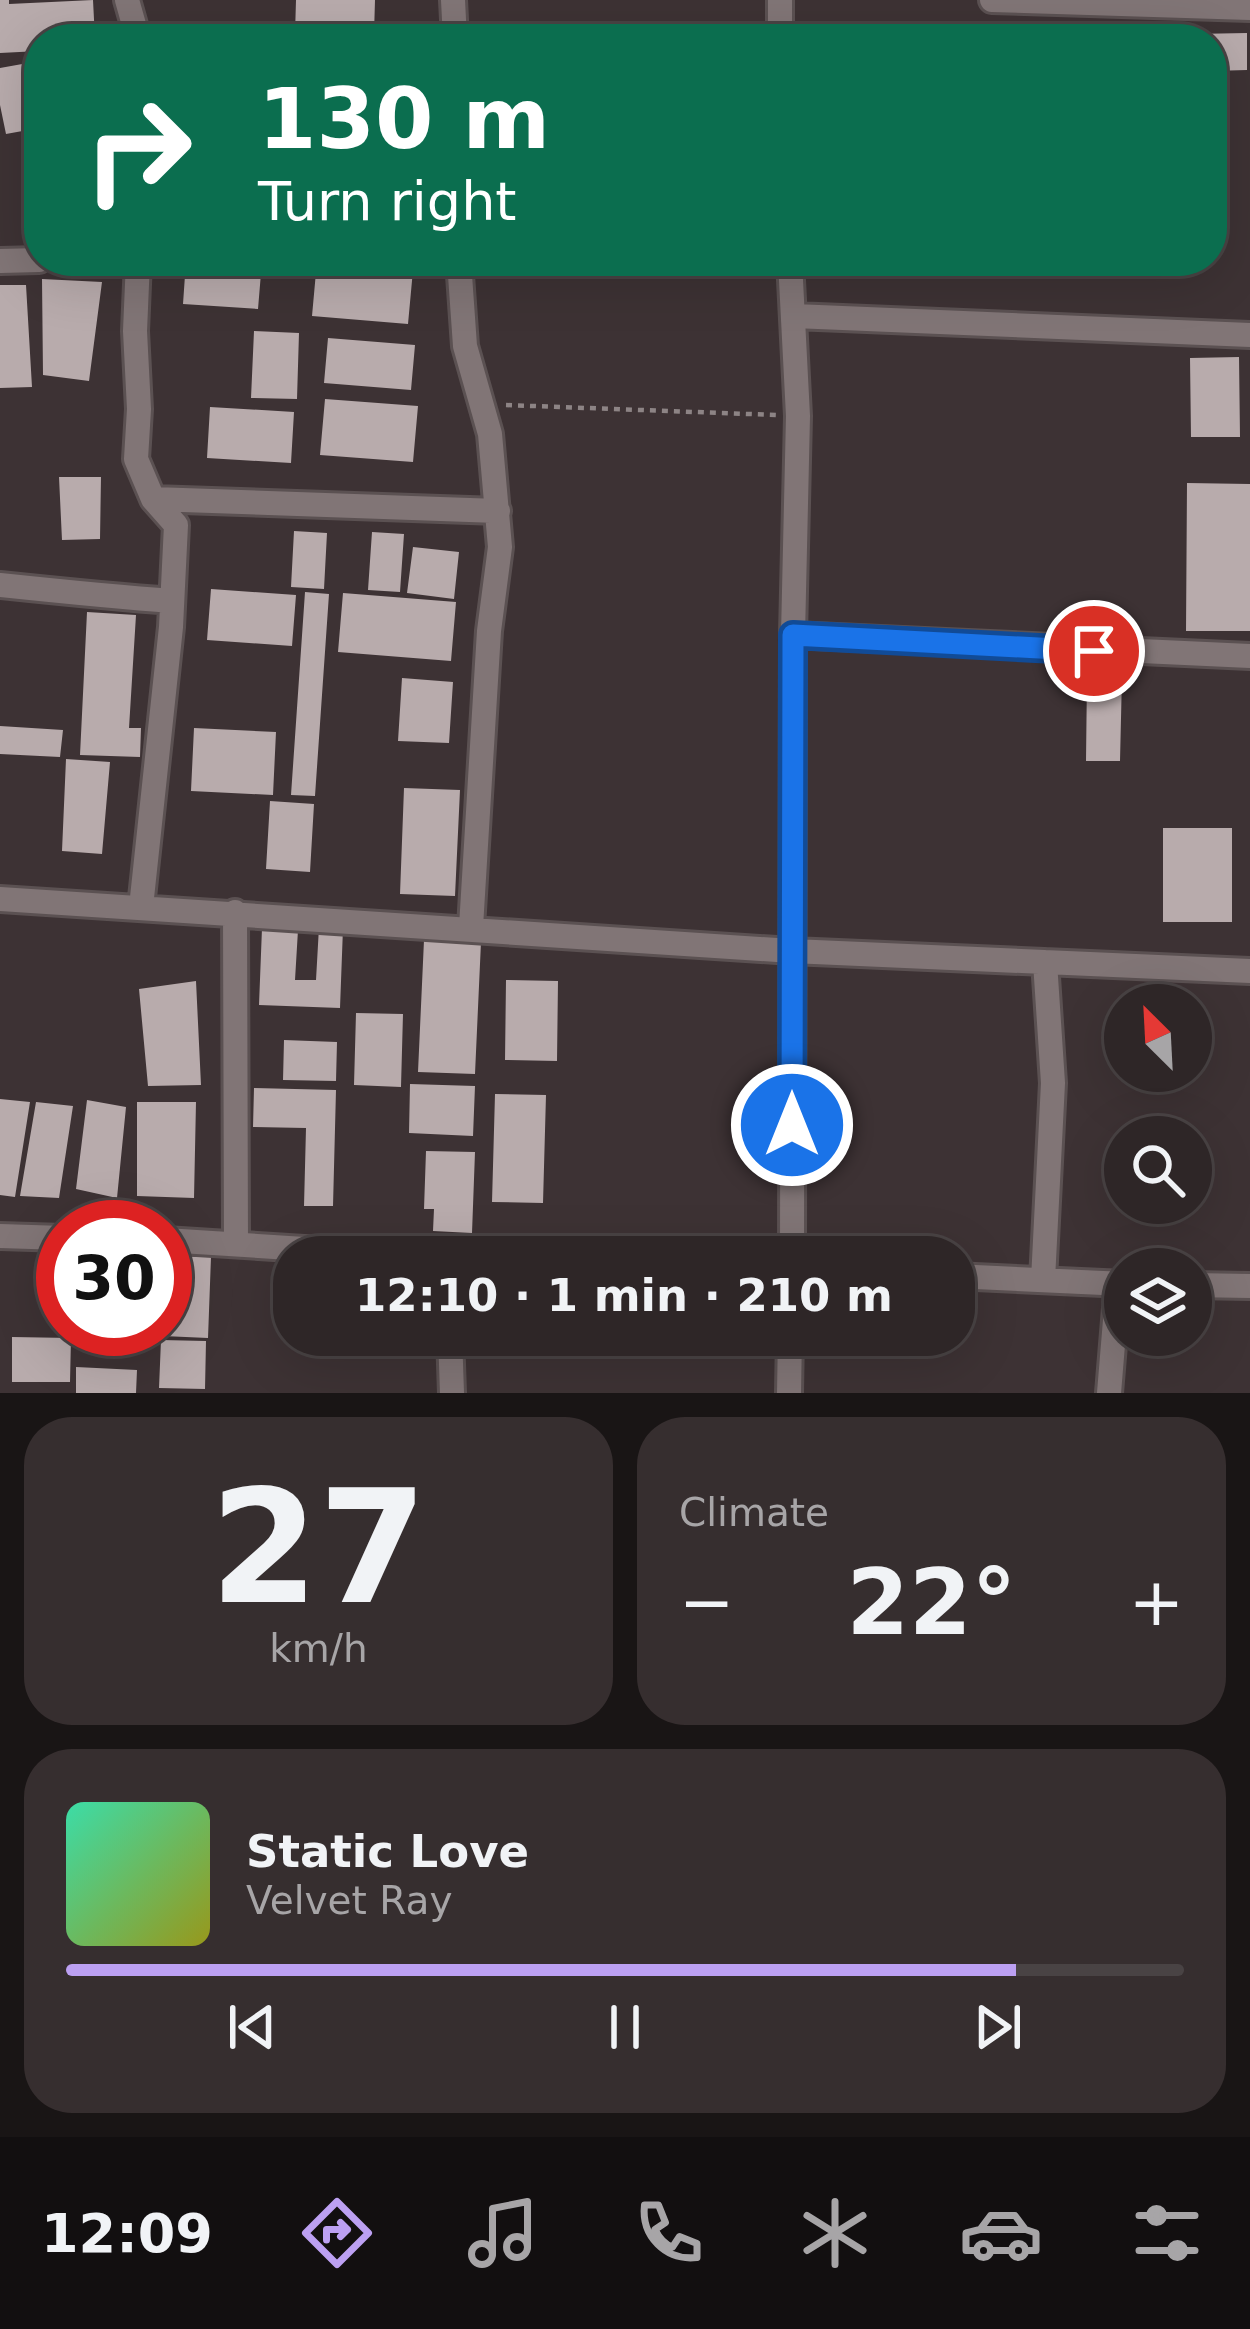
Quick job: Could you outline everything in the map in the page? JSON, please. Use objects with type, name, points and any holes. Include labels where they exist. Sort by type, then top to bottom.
[{"type":"street","points":[[992,0],[1250,8]]},
{"type":"street","points":[[138,276],[136,459],[153,499],[176,525],[141,907]]},
{"type":"street","points":[[460,276],[465,346],[490,434],[500,548],[489,631],[471,927]]},
{"type":"street","points":[[791,276],[798,416],[792,1236]]},
{"type":"street","points":[[794,316],[1250,335]]},
{"type":"street","points":[[153,499],[498,511]]},
{"type":"street","points":[[0,584],[43,592],[172,601]]},
{"type":"street","points":[[793,635],[1250,656]]},
{"type":"street","points":[[0,899],[792,951],[1250,970]]},
{"type":"street","points":[[235,913],[236,1242]]},
{"type":"street","points":[[1042,1280],[1053,1083],[1045,962]]},
{"type":"street","points":[[0,1236],[36,1237]]},
{"type":"street","points":[[192,1241],[273,1245]]},
{"type":"street","points":[[975,1277],[1104,1283]]},
{"type":"street","points":[[1212,1285],[1250,1286]]},
{"type":"street","points":[[451,1356],[452,1393]]},
{"type":"street","points":[[789,1393],[790,1356]]},
{"type":"street","points":[[1109,1393],[1113,1356]]},
{"type":"path","points":[[482,404],[798,416]]},
{"type":"building","points":[[0,0],[9,0],[9,4],[93,0],[94,24],[24,24],[24,52],[0,53]]},
{"type":"building","points":[[296,0],[375,0],[374,24],[295,24]]},
{"type":"building","points":[[1227,33],[1247,33],[1247,70],[1227,71]]},
{"type":"building","points":[[24,64],[24,131],[6,134],[0,68]]},
{"type":"building","points":[[185,276],[261,276],[258,309],[183,304]]},
{"type":"building","points":[[316,276],[412,276],[408,324],[312,316]]},
{"type":"building","points":[[42,279],[102,282],[89,381],[43,375]]},
{"type":"building","points":[[0,285],[26,285],[32,387],[0,388]]},
{"type":"building","points":[[254,331],[299,333],[297,399],[251,398]]},
{"type":"building","points":[[328,338],[415,345],[411,390],[324,383]]},
{"type":"building","points":[[1239,357],[1240,437],[1191,437],[1190,358]]},
{"type":"building","points":[[325,399],[418,406],[413,462],[320,455]]},
{"type":"building","points":[[210,407],[294,412],[291,463],[207,458]]},
{"type":"building","points":[[59,477],[101,477],[100,539],[62,540]]},
{"type":"building","points":[[1187,483],[1250,484],[1250,631],[1186,631]]},
{"type":"building","points":[[294,531],[327,533],[324,589],[291,587]]},
{"type":"building","points":[[372,532],[404,534],[400,592],[368,590]]},
{"type":"building","points":[[413,547],[459,552],[454,599],[407,593]]},
{"type":"building","points":[[211,589],[296,595],[292,646],[207,640]]},
{"type":"building","points":[[305,592],[329,594],[315,796],[291,795]]},
{"type":"building","points":[[343,593],[456,602],[451,661],[338,652]]},
{"type":"building","points":[[87,612],[136,615],[129,728],[141,728],[140,757],[80,755]]},
{"type":"building","points":[[1087,676],[1122,676],[1120,761],[1086,761]]},
{"type":"building","points":[[402,678],[453,682],[449,743],[398,741]]},
{"type":"building","points":[[0,726],[63,730],[60,757],[0,754]]},
{"type":"building","points":[[194,728],[276,732],[273,795],[191,791]]},
{"type":"building","points":[[66,759],[110,762],[102,854],[62,851]]},
{"type":"building","points":[[404,788],[460,790],[455,896],[400,894]]},
{"type":"building","points":[[270,801],[314,804],[310,872],[266,869]]},
{"type":"building","points":[[1163,828],[1232,828],[1232,922],[1163,922]]},
{"type":"building","points":[[319,927],[343,928],[340,1008],[259,1005],[262,928],[298,930],[295,980],[316,980]]},
{"type":"building","points":[[424,940],[481,942],[475,1074],[418,1072]]},
{"type":"building","points":[[506,980],[558,981],[557,1061],[505,1060]]},
{"type":"building","points":[[196,981],[201,1085],[148,1086],[139,989]]},
{"type":"building","points":[[356,1013],[403,1014],[401,1087],[354,1085]]},
{"type":"building","points":[[284,1040],[337,1042],[336,1081],[283,1080]]},
{"type":"building","points":[[410,1084],[475,1086],[473,1136],[409,1133]]},
{"type":"building","points":[[254,1088],[336,1090],[333,1206],[304,1206],[306,1128],[253,1127]]},
{"type":"building","points":[[495,1094],[546,1095],[543,1203],[492,1202]]},
{"type":"building","points":[[0,1099],[30,1102],[15,1197],[0,1195]]},
{"type":"building","points":[[87,1100],[126,1107],[117,1198],[76,1189]]},
{"type":"building","points":[[36,1102],[73,1106],[59,1198],[20,1196]]},
{"type":"building","points":[[137,1102],[196,1102],[194,1198],[137,1196]]},
{"type":"building","points":[[426,1151],[475,1152],[472,1233],[433,1231],[434,1209],[424,1209]]},
{"type":"building","points":[[192,1257],[211,1257],[208,1338],[192,1337]]},
{"type":"building","points":[[12,1337],[36,1337],[36,1356],[71,1356],[70,1382],[12,1382]]},
{"type":"building","points":[[192,1341],[206,1341],[205,1389],[159,1388],[160,1356],[192,1356]]},
{"type":"building","points":[[76,1367],[137,1370],[136,1393],[76,1393]]},
{"type":"route","points":[[792,1125],[793,635],[1094,651]]}]
